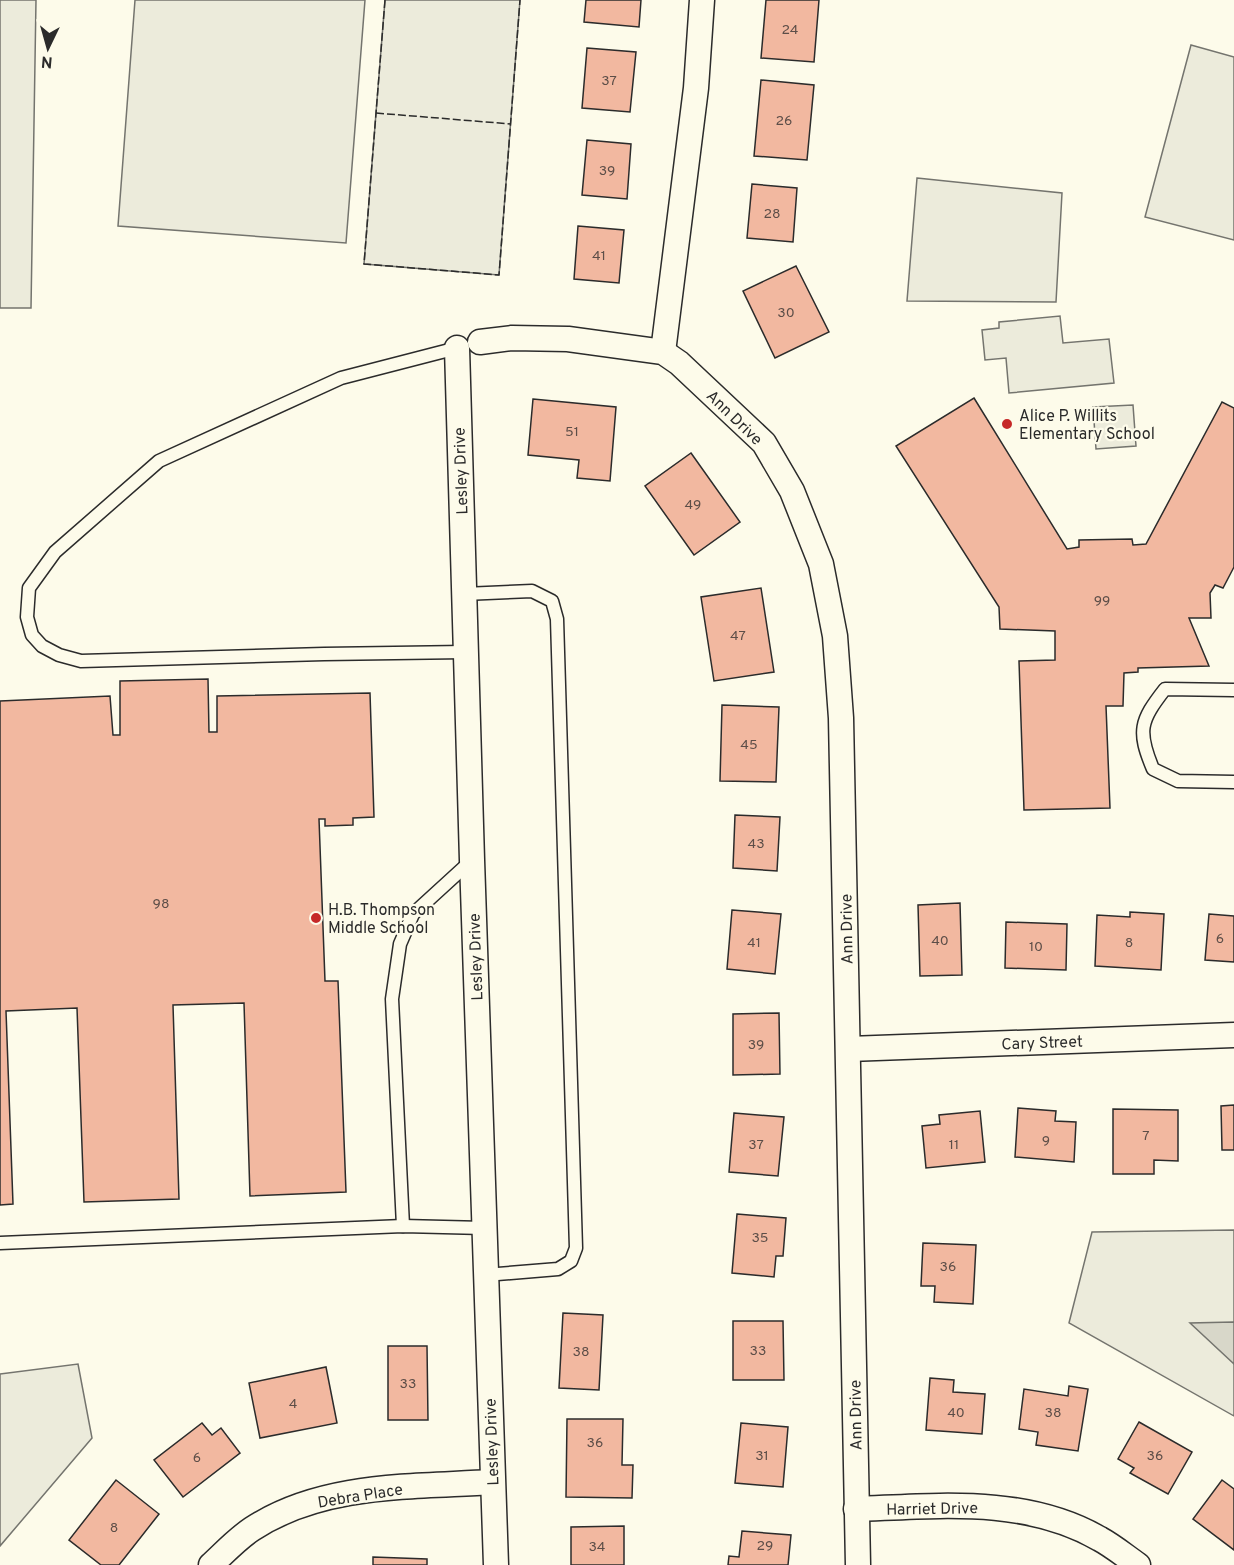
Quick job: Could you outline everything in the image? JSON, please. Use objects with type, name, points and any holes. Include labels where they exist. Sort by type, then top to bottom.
[{"type":"street","points":[[663,352],[696,88],[702,0]]},
{"type":"street","name":"Ann Drive","points":[[468,345],[512,338],[568,339],[663,352],[679,363],[764,443],[792,491],[821,564],[835,636],[842,718],[858,1565]]},
{"type":"street","name":"Lesley Drive","points":[[468,345],[465,652],[496,1565]]},
{"type":"street","name":"Cary Street","points":[[849,1049],[1234,1035]]},
{"type":"street","name":"Debra Place","points":[[211,1565],[251,1530],[274,1516],[327,1497],[383,1488],[492,1482]]},
{"type":"street","name":"Harriet Drive","points":[[856,1509],[968,1505],[1027,1512],[1073,1526],[1100,1539],[1137,1565]]},
{"type":"lane","points":[[465,652],[81,661],[59,655],[42,646],[32,635],[27,617],[29,588],[55,552],[159,461],[341,378],[468,345]]},
{"type":"lane","points":[[464,594],[532,591],[552,601],[557,619],[558,643],[576,1248],[571,1262],[558,1269],[485,1275]]},
{"type":"lane","points":[[1234,690],[1165,689],[1152,706],[1142,726],[1145,751],[1153,769],[1178,781],[1234,782]]},
{"type":"lane","points":[[403,1226],[392,999],[400,944],[413,914],[472,860]]},
{"type":"lane","points":[[0,1243],[403,1226],[483,1228]]},
{"type":"shaded area","points":[[0,0],[36,0],[31,308],[0,308]]},
{"type":"shaded area","points":[[135,0],[365,0],[346,243],[118,226]]},
{"type":"shaded area","points":[[385,0],[520,0],[499,275],[364,264]]},
{"type":"shaded area","points":[[1191,45],[1234,57],[1234,240],[1145,217]]},
{"type":"shaded area","points":[[917,178],[1062,193],[1056,302],[907,301]]},
{"type":"shaded area","points":[[1060,316],[1063,343],[1109,339],[1114,383],[1009,393],[1006,358],[985,360],[982,330],[999,328],[999,322]]},
{"type":"shaded area","points":[[1133,405],[1136,446],[1096,449],[1093,407]]},
{"type":"shaded area","points":[[1234,1230],[1234,1416],[1069,1323],[1092,1232]]},
{"type":"shaded area","points":[[1234,1322],[1234,1364],[1190,1323]]},
{"type":"shaded area","points":[[78,1364],[92,1438],[0,1546],[0,1374]]},
{"type":"building","points":[[586,0],[641,0],[639,27],[584,22]]},
{"type":"building","points":[[766,0],[819,0],[814,62],[761,58]]},
{"type":"building","points":[[587,48],[636,52],[630,112],[582,108]]},
{"type":"building","points":[[761,80],[814,85],[807,160],[754,156]]},
{"type":"building","points":[[587,140],[631,144],[627,199],[582,195]]},
{"type":"building","points":[[752,184],[797,188],[793,242],[747,238]]},
{"type":"building","points":[[578,226],[624,230],[619,283],[574,279]]},
{"type":"building","points":[[796,266],[829,332],[775,358],[743,291]]},
{"type":"building","points":[[974,398],[1067,549],[1079,547],[1079,540],[1132,539],[1133,545],[1146,544],[1222,402],[1234,408],[1234,567],[1223,588],[1215,585],[1210,593],[1211,618],[1189,618],[1209,666],[1138,668],[1138,672],[1124,673],[1123,706],[1106,706],[1110,808],[1024,810],[1019,661],[1055,660],[1055,631],[1000,629],[999,607],[896,446]]},
{"type":"building","points":[[533,399],[616,407],[610,481],[577,478],[579,460],[528,455]]},
{"type":"building","points":[[691,453],[740,522],[694,555],[645,486]]},
{"type":"building","points":[[761,588],[774,672],[714,681],[701,597]]},
{"type":"building","points":[[208,679],[209,732],[217,732],[217,696],[370,693],[374,817],[353,818],[353,825],[325,826],[325,819],[319,819],[325,981],[338,981],[346,1192],[250,1196],[244,1003],[173,1005],[179,1199],[84,1202],[77,1008],[6,1011],[13,1204],[0,1205],[0,701],[110,696],[113,735],[120,735],[120,681]]},
{"type":"building","points":[[722,705],[779,707],[776,782],[720,781]]},
{"type":"building","points":[[735,815],[780,817],[777,871],[733,868]]},
{"type":"building","points":[[960,903],[962,975],[920,976],[918,905]]},
{"type":"building","points":[[732,910],[781,914],[775,974],[727,969]]},
{"type":"building","points":[[1130,912],[1164,914],[1161,970],[1095,966],[1097,915],[1130,917]]},
{"type":"building","points":[[1209,914],[1234,916],[1234,962],[1205,960]]},
{"type":"building","points":[[1006,922],[1067,924],[1066,970],[1005,968]]},
{"type":"building","points":[[779,1013],[780,1074],[733,1075],[733,1014]]},
{"type":"building","points":[[1234,1105],[1234,1150],[1222,1150],[1221,1106]]},
{"type":"building","points":[[1018,1108],[1056,1111],[1055,1121],[1076,1122],[1074,1162],[1015,1157]]},
{"type":"building","points":[[1113,1109],[1178,1110],[1178,1161],[1154,1160],[1154,1174],[1113,1174]]},
{"type":"building","points":[[980,1111],[985,1162],[926,1168],[922,1126],[940,1124],[939,1115]]},
{"type":"building","points":[[734,1113],[784,1117],[778,1176],[729,1172]]},
{"type":"building","points":[[737,1214],[786,1218],[783,1256],[776,1256],[774,1277],[732,1273]]},
{"type":"building","points":[[923,1243],[976,1245],[973,1304],[934,1302],[935,1286],[921,1286]]},
{"type":"building","points":[[563,1313],[603,1315],[599,1390],[559,1388]]},
{"type":"building","points":[[733,1321],[783,1321],[784,1380],[733,1380]]},
{"type":"building","points":[[388,1346],[427,1346],[428,1420],[388,1420]]},
{"type":"building","points":[[326,1367],[337,1423],[260,1438],[249,1383]]},
{"type":"building","points":[[930,1378],[954,1380],[953,1392],[985,1394],[982,1434],[926,1430]]},
{"type":"building","points":[[1069,1386],[1088,1389],[1078,1451],[1036,1445],[1038,1432],[1019,1429],[1024,1389],[1068,1396]]},
{"type":"building","points":[[567,1419],[623,1419],[622,1465],[633,1465],[632,1498],[566,1497]]},
{"type":"building","points":[[1139,1422],[1192,1452],[1168,1494],[1130,1473],[1134,1468],[1118,1459]]},
{"type":"building","points":[[202,1423],[212,1435],[221,1428],[240,1453],[183,1497],[154,1460]]},
{"type":"building","points":[[741,1423],[788,1427],[783,1487],[735,1483]]},
{"type":"building","points":[[116,1480],[159,1514],[119,1565],[101,1565],[69,1540]]},
{"type":"building","points":[[1222,1480],[1234,1489],[1234,1550],[1193,1519]]},
{"type":"building","points":[[624,1526],[624,1565],[571,1565],[571,1527]]},
{"type":"building","points":[[742,1531],[791,1535],[788,1565],[728,1565],[729,1556],[739,1557]]},
{"type":"building","points":[[373,1557],[427,1559],[427,1565],[373,1565]]},
{"type":"fence","points":[[385,0],[364,264],[499,275],[520,0]]},
{"type":"fence","points":[[376,113],[511,124]]},
{"type":"place","name":"Alice P. Willits Elementary School","points":[[1007,424]]},
{"type":"place","name":"H.B. Thompson Middle School","points":[[316,918]]}]
